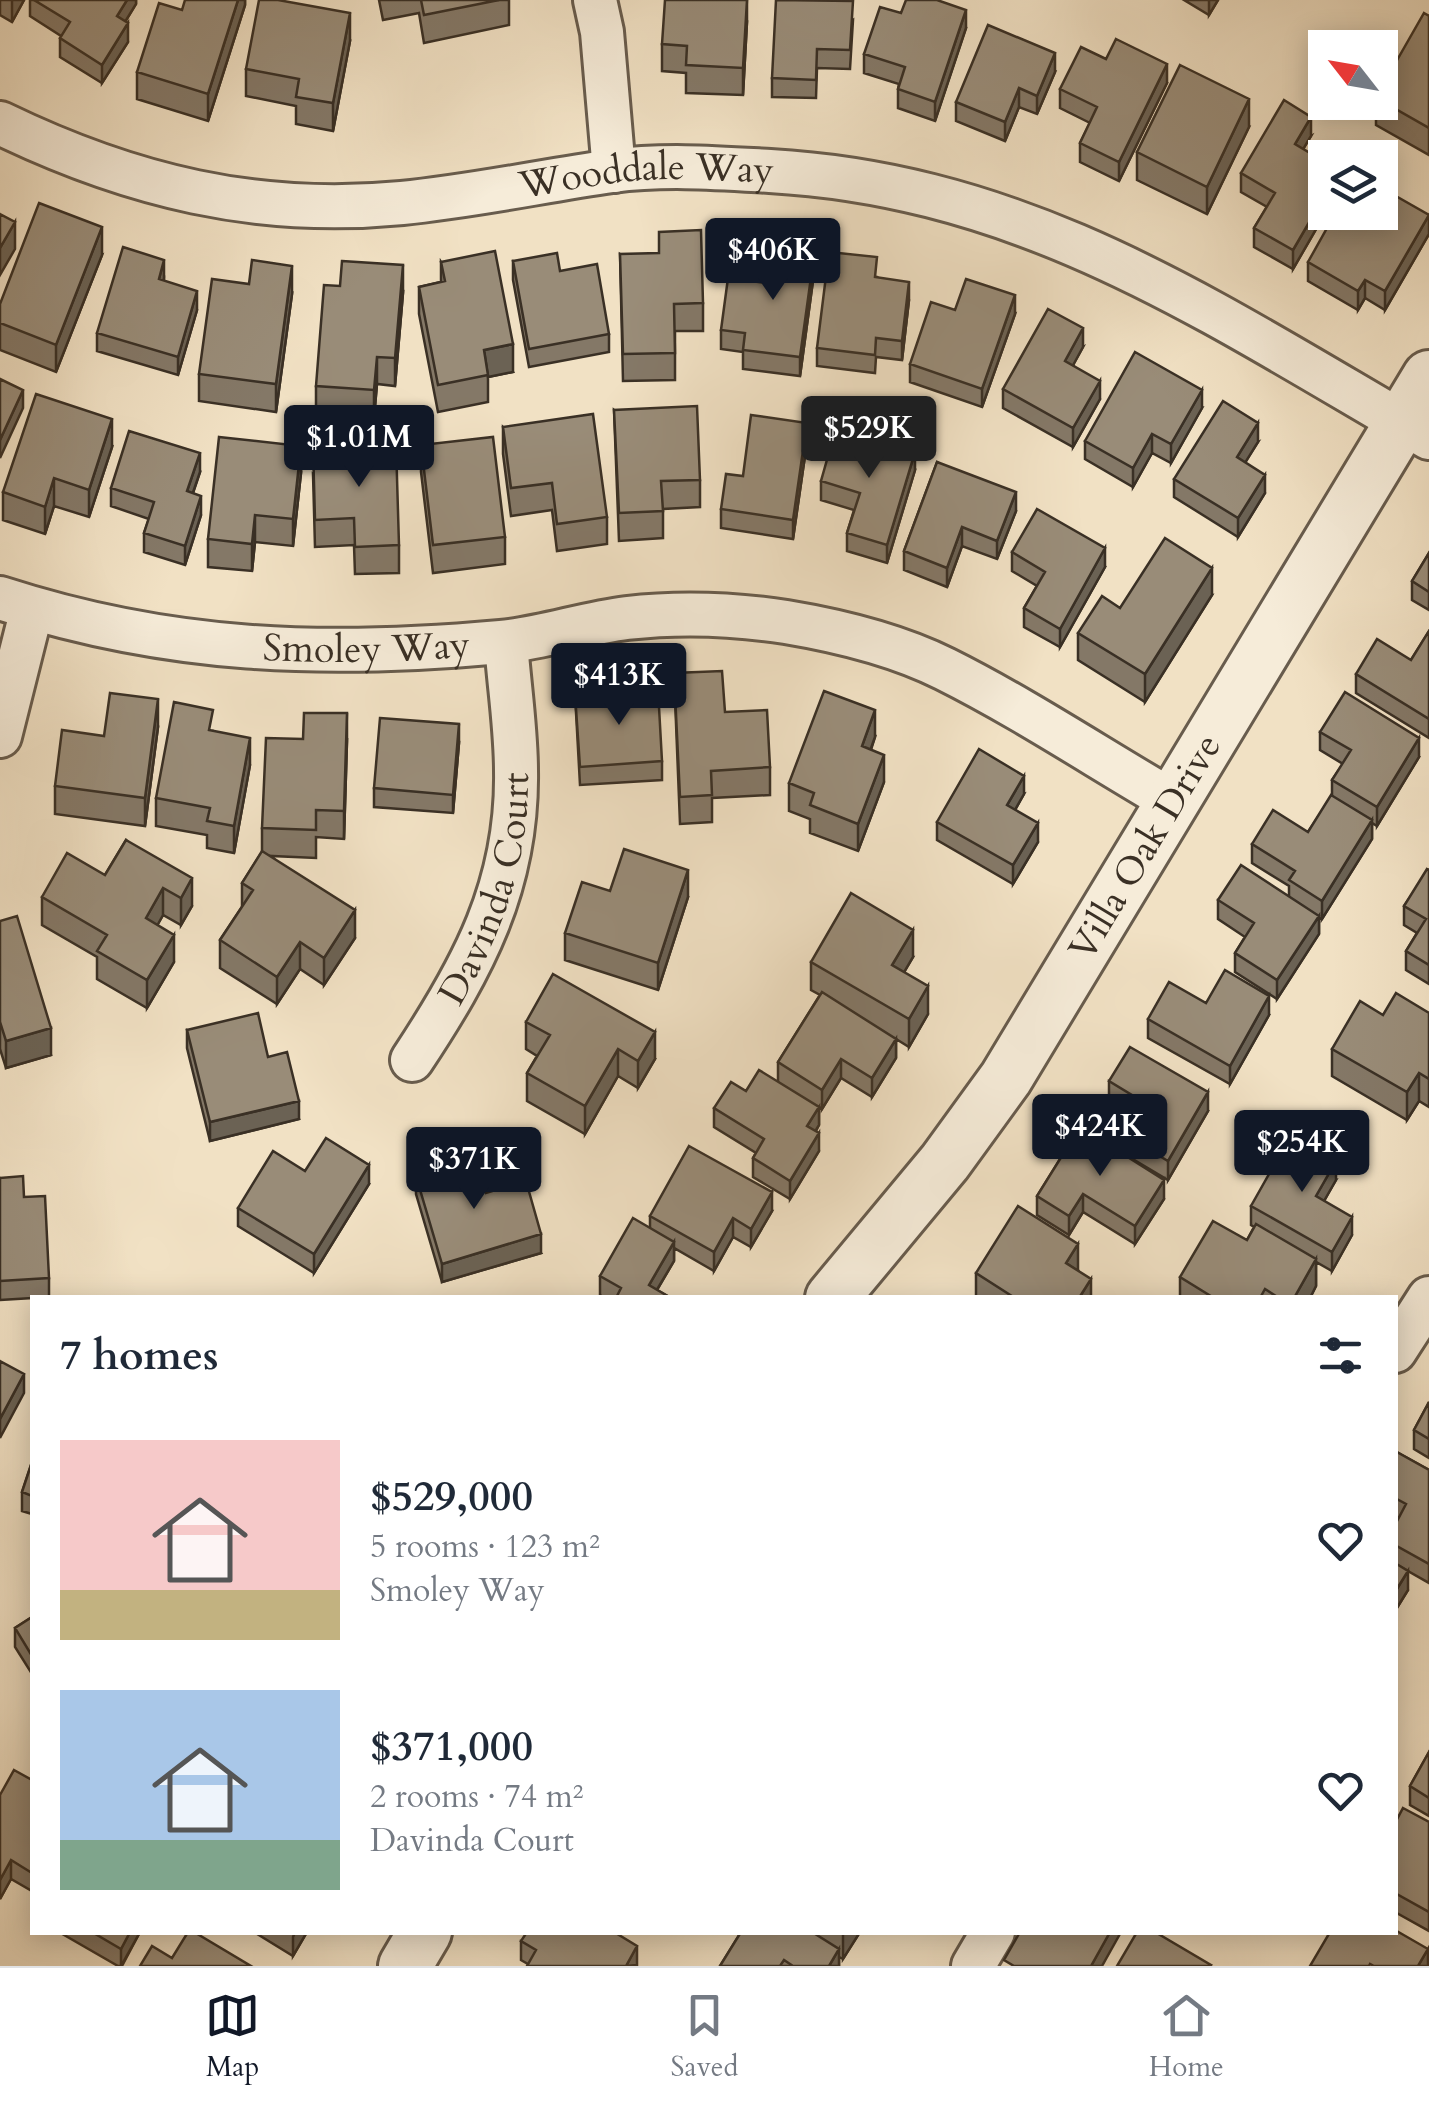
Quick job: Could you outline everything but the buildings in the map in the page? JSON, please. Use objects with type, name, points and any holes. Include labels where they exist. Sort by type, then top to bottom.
[{"type":"street","points":[[595,0],[602,32],[614,171]]},
{"type":"street","name":"Wooddale Way","points":[[0,123],[57,150],[139,180],[234,201],[282,206],[399,203],[614,171],[675,167],[774,171],[892,186],[999,214],[1162,284],[1416,430]]},
{"type":"street","name":"Villa Oak Drive","points":[[834,1295],[945,1162],[1006,1078],[1174,802],[1416,430],[1429,376]]},
{"type":"street","points":[[0,736],[16,604]]},
{"type":"street","name":"Smoley Way","points":[[16,604],[191,643],[350,652],[506,642],[627,618],[691,615],[782,622],[882,644],[945,668],[1174,802]]},
{"type":"street","name":"Davinda Court","points":[[412,1060],[474,960],[506,868],[516,769],[506,642]]},
{"type":"street","points":[[1398,1347],[1429,1298]]},
{"type":"street","points":[[405,1966],[423,1935]]},
{"type":"street","points":[[973,1966],[991,1935]]}]
